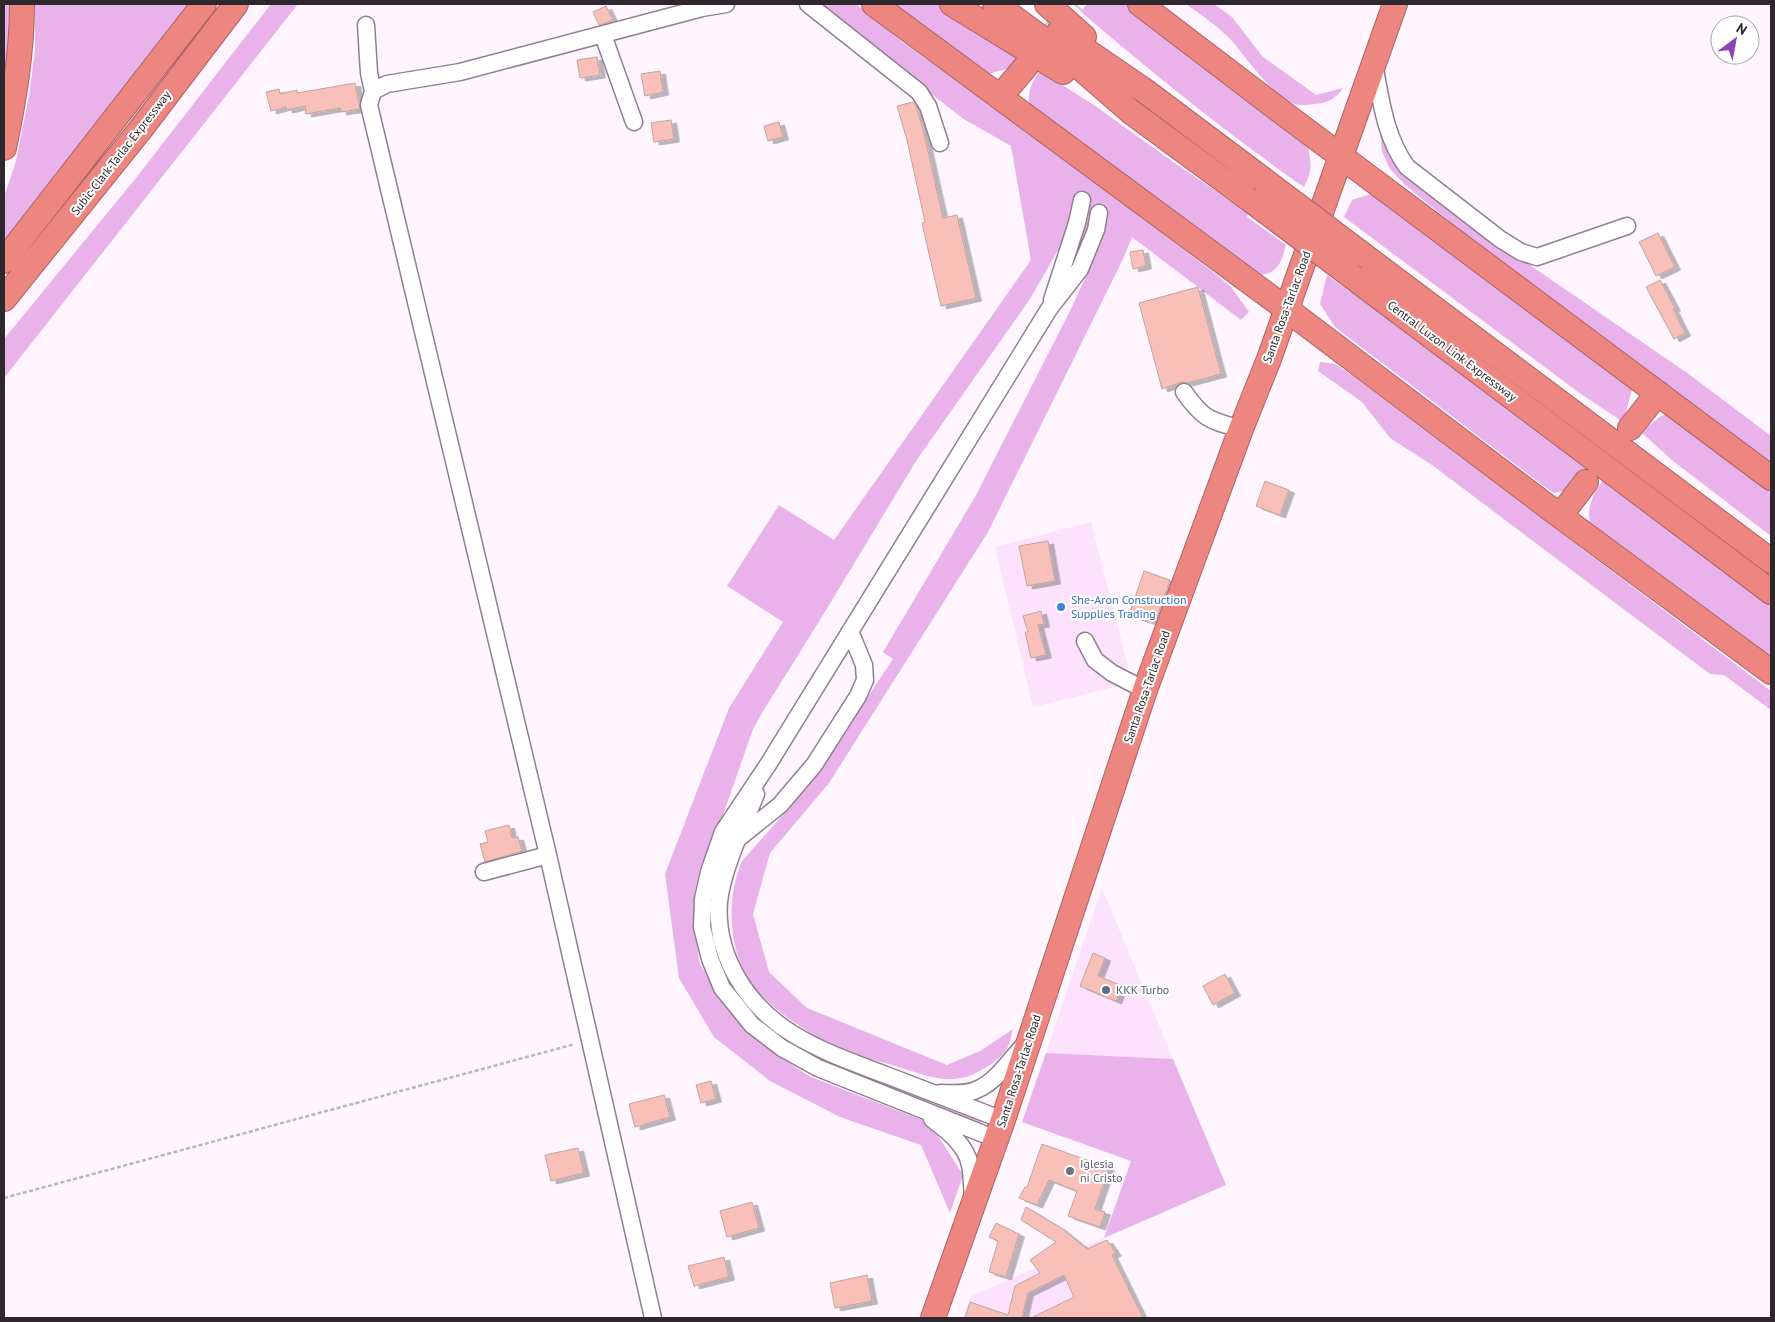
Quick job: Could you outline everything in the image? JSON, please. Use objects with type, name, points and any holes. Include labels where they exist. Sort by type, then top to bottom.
[{"type":"highway","points":[[4,148],[19,68],[22,4]]},
{"type":"highway","name":"Subic-Clark-Tarlac Expressway","points":[[4,261],[204,4]]},
{"type":"highway","name":"Subic-Clark-Tarlac Expressway","points":[[4,299],[140,130],[236,4]]},
{"type":"highway","points":[[874,4],[1285,308],[1560,516],[1771,672]]},
{"type":"highway","points":[[952,4],[1131,112]]},
{"type":"highway","points":[[996,4],[1070,60],[1131,112]]},
{"type":"highway","points":[[1022,4],[1075,44],[1145,91]]},
{"type":"highway","points":[[1047,4],[1145,91]]},
{"type":"highway","points":[[1140,4],[1341,157],[1771,478]]},
{"type":"highway","points":[[1166,4],[1209,39],[1247,84]]},
{"type":"highway","name":"Santa Rosa-Tarlac Road","points":[[933,1318],[1000,1130],[1145,690],[1241,429],[1269,359],[1285,308],[1395,4]]},
{"type":"highway","points":[[1000,97],[1027,65]]},
{"type":"highway","name":"Central Luzon Link Expressway","points":[[1145,91],[1771,561]]},
{"type":"highway","name":"Central Luzon Link Expressway","points":[[1131,112],[1771,592]]},
{"type":"highway","points":[[1630,428],[1658,393]]},
{"type":"highway","points":[[1560,516],[1586,482]]},
{"type":"street","points":[[373,91],[387,84],[460,72],[702,8],[726,4]]},
{"type":"street","points":[[808,4],[919,92],[928,106],[940,142]]},
{"type":"street","points":[[366,25],[369,73],[373,91],[369,105],[374,133],[548,855],[653,1318]]},
{"type":"street","points":[[603,35],[634,122]]},
{"type":"street","points":[[1374,64],[1386,123],[1397,153],[1414,173],[1500,239],[1521,252],[1537,256],[1628,226]]},
{"type":"street","points":[[1049,309],[1063,260],[1077,223],[1082,200]]},
{"type":"street","points":[[1000,1130],[921,1110],[818,1068],[782,1048],[752,1025],[722,988],[710,959],[702,927],[703,900],[709,872],[723,832],[769,763],[1049,309],[1080,269],[1096,230],[1099,212]]},
{"type":"street","points":[[1184,392],[1195,408],[1206,417],[1241,429]]},
{"type":"street","points":[[739,838],[780,805],[814,765],[858,696],[865,680],[864,665],[850,631]]},
{"type":"street","points":[[1085,641],[1095,660],[1112,673],[1145,690]]},
{"type":"street","points":[[769,763],[725,876],[719,901],[720,926],[725,954],[737,978],[762,1011],[792,1034],[825,1051],[928,1092],[1000,1130]]},
{"type":"street","points":[[484,872],[548,855]]},
{"type":"street","points":[[928,1092],[955,1094],[975,1090],[991,1080],[1029,1039]]},
{"type":"street","points":[[921,1110],[954,1137],[964,1151],[970,1164],[973,1202]]},
{"type":"path","points":[[4,1198],[591,1040]]},
{"type":"shaded area","points":[[4,4],[16,4],[4,127]]},
{"type":"shaded area","points":[[35,4],[188,4],[4,244],[4,197],[16,161],[29,96],[35,51]]},
{"type":"shaded area","points":[[271,4],[298,4],[4,378],[4,339],[136,178]]},
{"type":"shaded area","points":[[818,4],[856,4],[901,41],[1059,154],[1213,272],[1231,287],[1249,312],[1241,320],[1132,237],[1123,259],[988,532],[829,783],[770,853],[753,914],[769,972],[807,1008],[947,1065],[980,1051],[1013,1029],[1006,1051],[978,1072],[969,1076],[949,1079],[920,1074],[853,1054],[817,1037],[779,1011],[750,982],[737,954],[734,939],[732,923],[733,891],[742,861],[808,787],[893,659],[883,652],[975,497],[1071,309],[1108,219],[1095,210],[1077,267],[1072,264],[1090,206],[1078,197],[1062,243],[1030,299],[916,461],[762,713],[753,729],[718,829],[700,868],[694,895],[693,922],[700,964],[716,992],[741,1024],[777,1055],[811,1077],[930,1123],[963,1175],[950,1213],[921,1145],[840,1117],[770,1081],[714,1037],[679,978],[665,874],[729,708],[783,622],[727,586],[779,505],[834,540],[1031,260],[1011,146],[962,118]]},
{"type":"shaded area","points":[[891,4],[937,4],[996,41],[1018,59],[1007,69],[987,74]]},
{"type":"shaded area","points":[[1087,4],[1128,4],[1155,23],[1308,144],[1310,170],[1304,187],[1218,124],[1108,35],[1081,12]]},
{"type":"shaded area","points":[[1186,4],[1214,4],[1232,17],[1262,56],[1316,95],[1343,88],[1341,92],[1331,99],[1315,104],[1297,105],[1284,99],[1268,84],[1226,35]]},
{"type":"shaded area","points":[[1040,71],[1094,105],[1248,213],[1247,217],[1286,245],[1278,266],[1270,273],[1257,276],[1227,256],[1029,104],[1031,86]]},
{"type":"shaded area","points":[[1390,103],[1400,139],[1401,168],[1521,259],[1690,375],[1771,436],[1771,464],[1681,395],[1611,346],[1471,239],[1404,184],[1390,169],[1382,152],[1379,120]]},
{"type":"shaded area","points":[[1374,193],[1630,382],[1632,390],[1623,422],[1578,392],[1344,217],[1352,200]]},
{"type":"shaded area","points":[[1327,275],[1350,292],[1352,288],[1520,418],[1589,468],[1565,491],[1554,493],[1545,487],[1335,327],[1320,304]]},
{"type":"shaded area","points":[[1320,362],[1335,364],[1357,379],[1771,691],[1771,710],[1724,675],[1710,674],[1432,465],[1390,438],[1362,402],[1318,371]]},
{"type":"shaded area","points":[[1671,413],[1771,485],[1771,536],[1673,461],[1641,432],[1661,416]]},
{"type":"shaded area","points":[[1603,480],[1771,602],[1771,656],[1590,522],[1590,505],[1594,494]]},
{"type":"shaded area","name":"She-Aron Construction Supplies Trading","points":[[1091,522],[1128,667],[1119,686],[1033,707],[995,547]]},
{"type":"shaded area","name":"KKK Turbo","points":[[1102,888],[1173,1059],[1046,1053]]},
{"type":"shaded area","points":[[712,900],[717,901],[756,1015],[763,1022],[788,1040],[824,1060],[982,1118],[980,1125],[839,1072],[759,1026],[723,977],[711,931]]},
{"type":"shaded area","points":[[1046,1053],[1173,1059],[1226,1185],[1104,1238],[1131,1161],[1022,1122]]},
{"type":"shaded area","points":[[1104,1238],[1144,1318],[963,1318],[971,1296]]},
{"type":"building","points":[[606,6],[613,20],[599,25],[593,12]]},
{"type":"building","points":[[597,57],[600,75],[580,78],[577,60]]},
{"type":"building","points":[[660,71],[663,92],[645,96],[641,74]]},
{"type":"building","points":[[355,83],[360,109],[341,112],[340,108],[306,114],[305,106],[287,110],[286,107],[271,111],[266,92],[279,89],[280,94],[297,90],[297,93]]},
{"type":"building","points":[[913,102],[923,129],[943,218],[957,215],[976,298],[941,306],[922,223],[925,222],[907,140],[897,106]]},
{"type":"building","points":[[671,120],[674,139],[654,142],[651,123]]},
{"type":"building","points":[[779,122],[783,137],[768,141],[764,126]]},
{"type":"building","points":[[1658,233],[1675,267],[1656,276],[1639,242]]},
{"type":"building","points":[[1143,250],[1146,266],[1133,269],[1130,252]]},
{"type":"building","points":[[1660,280],[1675,308],[1673,309],[1685,333],[1674,339],[1646,287]]},
{"type":"building","points":[[1198,287],[1221,374],[1187,383],[1182,382],[1162,389],[1139,303]]},
{"type":"building","points":[[1265,481],[1289,490],[1280,515],[1256,506]]},
{"type":"building","points":[[1048,541],[1055,581],[1027,586],[1019,546]]},
{"type":"building","points":[[1144,571],[1170,580],[1155,623],[1129,615]]},
{"type":"building","points":[[1041,611],[1044,624],[1038,625],[1046,655],[1031,658],[1025,632],[1028,632],[1023,616]]},
{"type":"building","points":[[509,825],[512,838],[518,837],[522,851],[485,862],[480,844],[488,842],[485,831]]},
{"type":"building","points":[[1093,953],[1105,958],[1098,976],[1122,986],[1116,1001],[1080,986]]},
{"type":"building","points":[[1225,974],[1235,993],[1213,1005],[1203,986]]},
{"type":"building","points":[[711,1081],[716,1099],[701,1103],[696,1085]]},
{"type":"building","points":[[664,1095],[670,1117],[635,1127],[629,1104]]},
{"type":"building","name":"Iglesia ni Cristo","points":[[1042,1144],[1109,1168],[1095,1209],[1105,1212],[1100,1227],[1068,1216],[1077,1191],[1049,1180],[1037,1205],[1019,1198],[1025,1187],[1027,1187]]},
{"type":"building","points":[[578,1148],[584,1173],[551,1181],[545,1155]]},
{"type":"building","points":[[752,1202],[759,1228],[727,1237],[720,1211]]},
{"type":"building","points":[[1026,1207],[1061,1228],[1087,1249],[1107,1240],[1116,1253],[1112,1255],[1143,1318],[1031,1318],[1074,1297],[1064,1275],[1028,1293],[1022,1318],[965,1318],[970,1302],[1008,1315],[1015,1286],[1040,1273],[1030,1260],[1056,1242],[1021,1220]]},
{"type":"building","points":[[996,1223],[1019,1234],[1006,1277],[989,1272],[998,1241],[989,1237]]},
{"type":"building","points":[[724,1257],[729,1277],[694,1286],[688,1266]]},
{"type":"building","points":[[867,1275],[872,1301],[835,1308],[830,1283]]},
{"type":"tunnel","points":[[1052,34],[1076,4]]},
{"type":"place","name":"She-Aron Construction Supplies Trading","points":[[1061,607]]},
{"type":"place","name":"KKK Turbo","points":[[1106,990]]},
{"type":"place","name":"Iglesia ni Cristo","points":[[1070,1171]]}]
